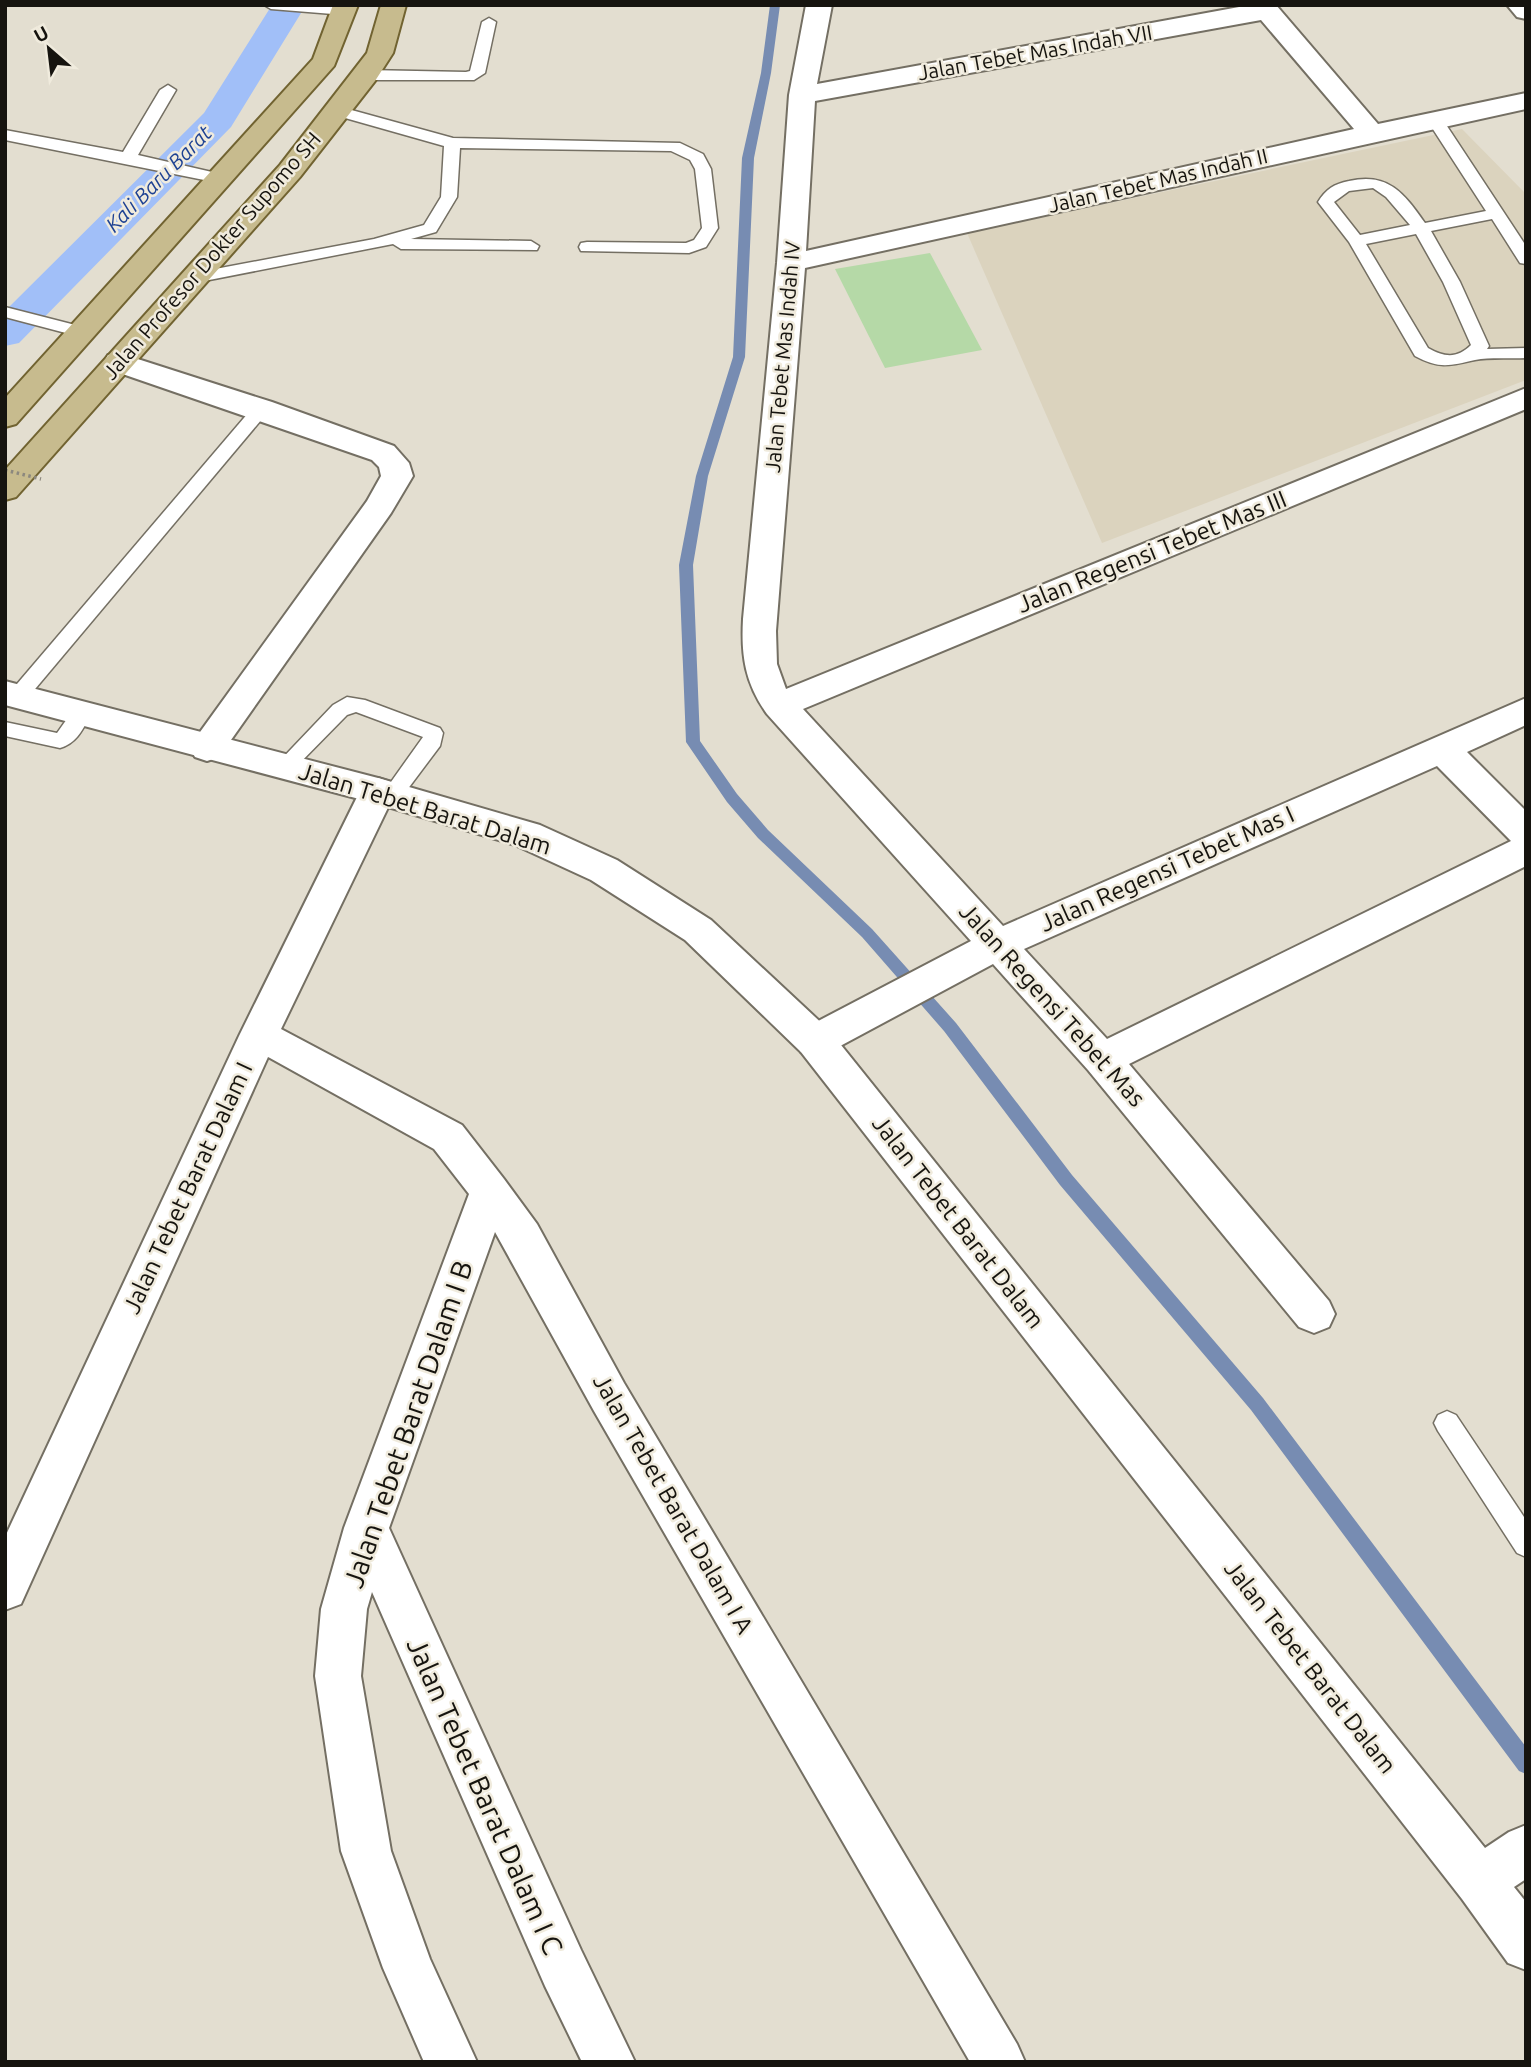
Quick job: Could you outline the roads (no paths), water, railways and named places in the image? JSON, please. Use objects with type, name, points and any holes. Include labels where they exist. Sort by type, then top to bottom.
[{"type":"main road","name":"Jalan Profesor Dokter Supomo SH","points":[[5,490],[290,171],[373,64],[394,5]]},
{"type":"main road","name":"Jalan Profesor Dokter Supomo SH","points":[[5,417],[81,332],[210,176],[325,61],[345,8]]},
{"type":"main road","points":[[330,48],[373,64]]},
{"type":"street","name":"Jalan Tebet Mas Indah IV","points":[[779,705],[769,693],[761,674],[758,651],[792,263],[802,95],[819,5]]},
{"type":"street","points":[[1519,5],[1526,12]]},
{"type":"street","name":"Jalan Tebet Mas Indah VII","points":[[802,95],[1265,8]]},
{"type":"street","points":[[1265,8],[1372,133]]},
{"type":"street","name":"Jalan Tebet Mas Indah II","points":[[792,263],[1526,101]]},
{"type":"street","points":[[119,362],[261,408],[383,453],[393,463],[397,476],[380,506],[207,748]]},
{"type":"street","name":"Jalan Regensi Tebet Mas III","points":[[779,705],[1526,398]]},
{"type":"street","name":"Jalan Regensi Tebet Mas","points":[[779,705],[1102,1059],[1314,1314]]},
{"type":"street","name":"Jalan Tebet Barat Dalam","points":[[9,706],[81,714],[384,794],[527,835],[604,870],[698,930],[827,1034],[1480,1881],[1526,1945]]},
{"type":"street","name":"Jalan Regensi Tebet Mas I","points":[[827,1034],[998,944],[1442,749],[1526,709]]},
{"type":"street","points":[[1442,749],[1526,834]]},
{"type":"street","name":"Jalan Tebet Barat Dalam I","points":[[5,1588],[258,1036],[384,794]]},
{"type":"street","points":[[1102,1059],[1526,850]]},
{"type":"street","name":"Jalan Tebet Barat Dalam I A","points":[[258,1036],[284,1047],[447,1137],[490,1191],[522,1237],[609,1397],[999,2062]]},
{"type":"street","name":"Jalan Tebet Barat Dalam I B","points":[[452,2062],[408,1968],[366,1852],[338,1676],[344,1609],[366,1528],[490,1191]]},
{"type":"street","name":"Jalan Tebet Barat Dalam I C","points":[[366,1528],[563,1968],[609,2062]]},
{"type":"street","points":[[1480,1881],[1526,1849]]},
{"type":"lane","points":[[271,5],[345,8]]},
{"type":"lane","points":[[373,64],[469,77],[477,73],[489,22]]},
{"type":"lane","points":[[128,158],[168,90]]},
{"type":"lane","points":[[337,111],[452,143],[674,146],[697,157],[703,169],[710,228],[700,243],[689,248],[587,247]]},
{"type":"lane","points":[[1435,120],[1494,214],[1526,259]]},
{"type":"lane","points":[[5,135],[210,176]]},
{"type":"lane","points":[[194,278],[377,244],[430,228],[449,197],[452,143]]},
{"type":"lane","points":[[1473,355],[1480,346],[1422,228],[1389,191],[1377,184],[1358,184],[1330,193],[1326,202],[1356,241],[1421,352],[1436,361],[1455,361],[1473,355],[1526,353]]},
{"type":"lane","points":[[1356,241],[1494,214]]},
{"type":"lane","points":[[377,244],[531,246]]},
{"type":"lane","points":[[5,312],[81,332]]},
{"type":"lane","points":[[9,706],[261,408]]},
{"type":"lane","points":[[284,767],[347,704],[358,705],[433,733],[433,741],[384,794]]},
{"type":"lane","points":[[1447,1423],[1526,1544]]},
{"type":"waterway","name":"Kali Baru Barat","points":[[5,334],[218,119],[289,5]]},
{"type":"waterway","points":[[775,5],[766,73],[748,158],[739,357],[702,476],[686,565],[693,742],[732,798],[763,834],[867,933],[950,1027],[1066,1180],[1257,1404],[1526,1764]]}]
